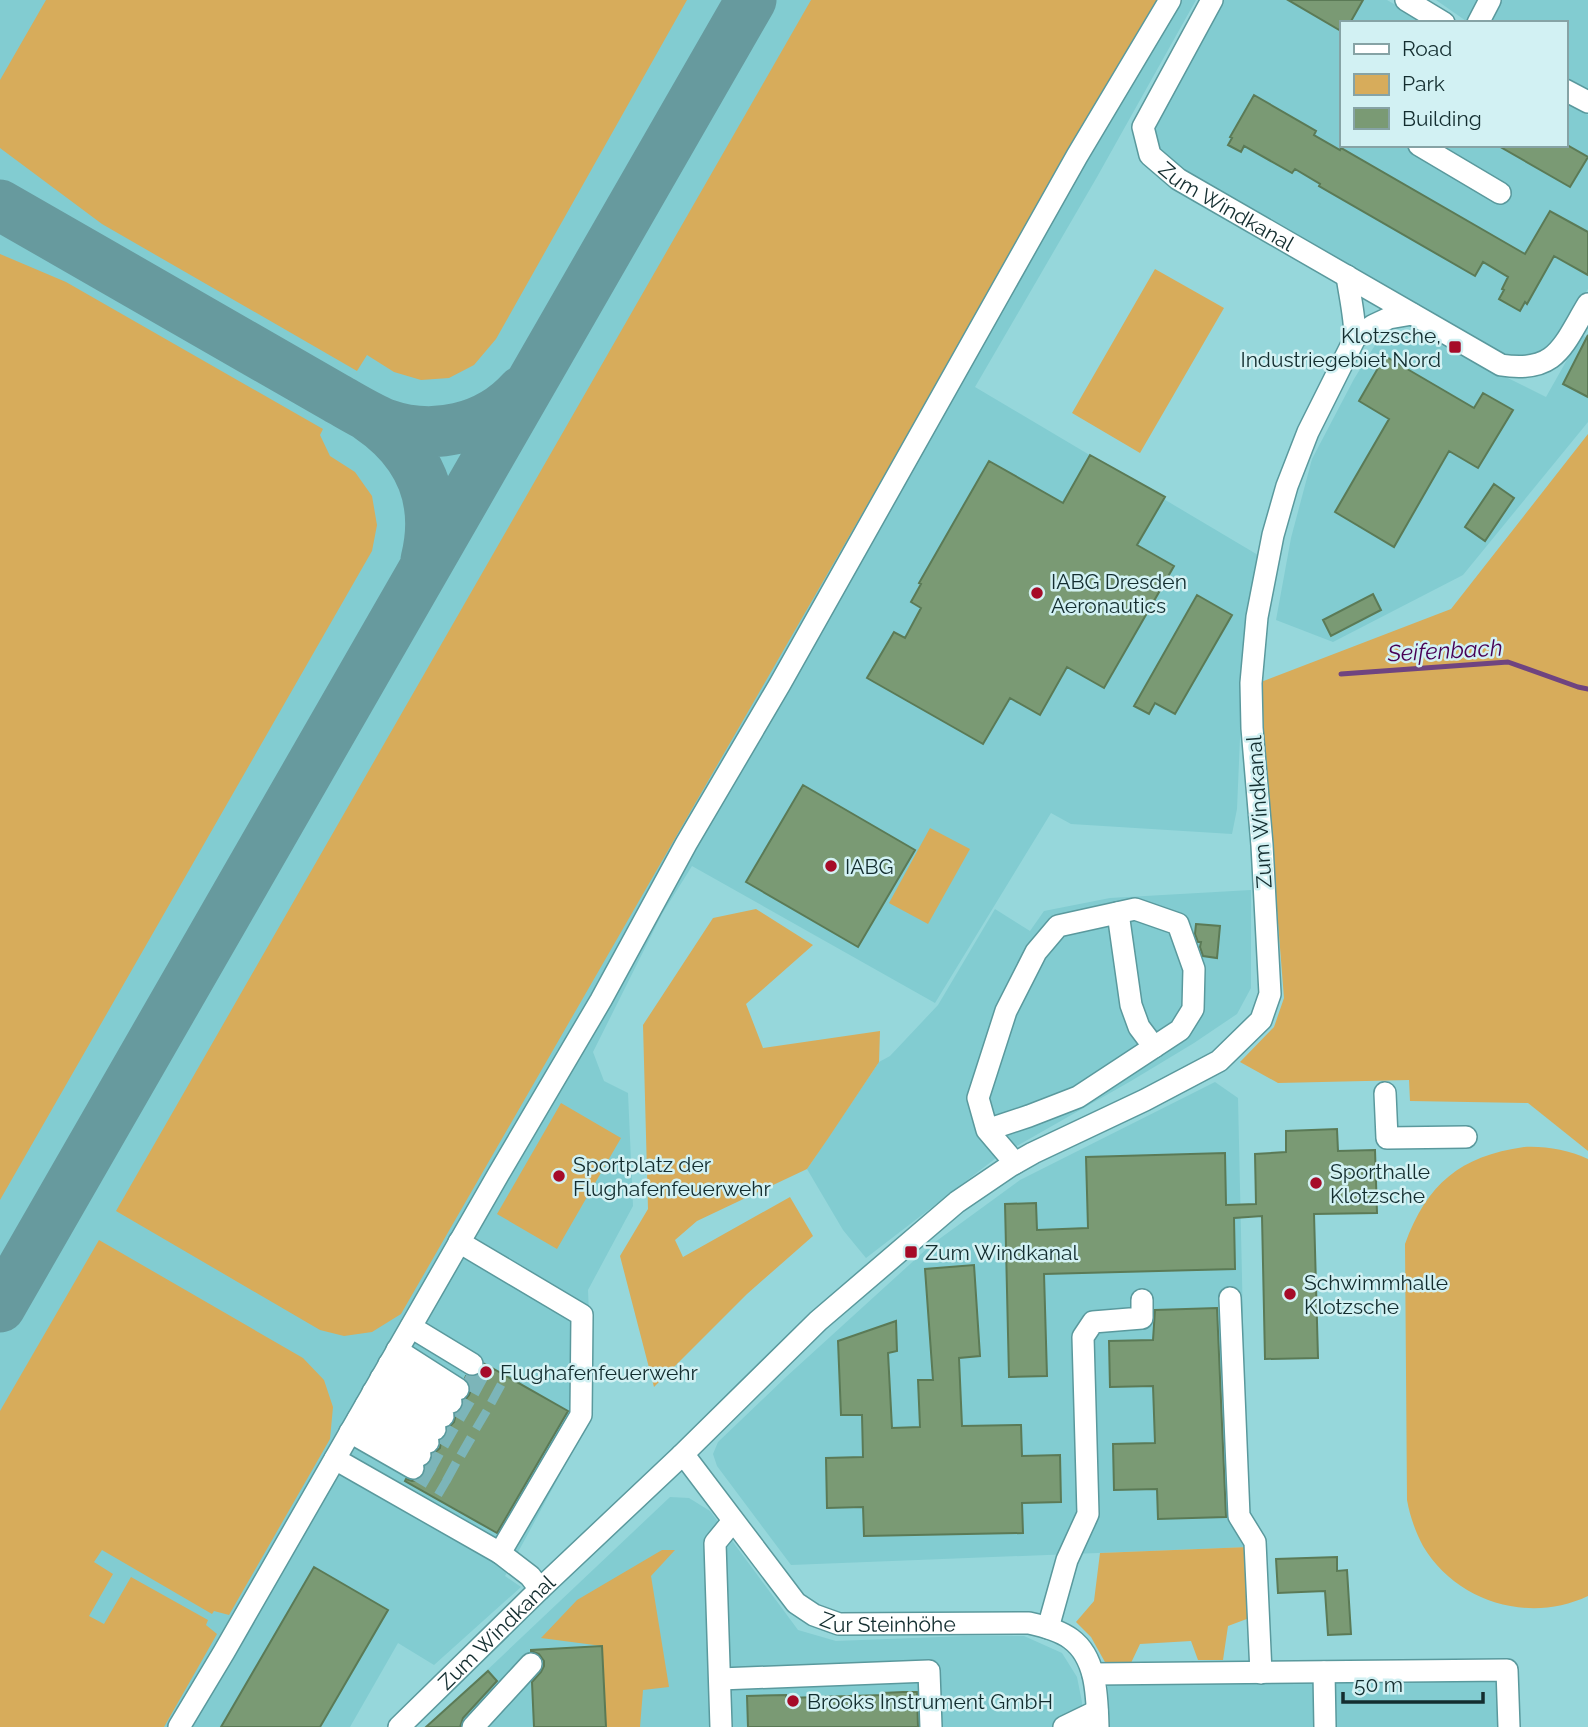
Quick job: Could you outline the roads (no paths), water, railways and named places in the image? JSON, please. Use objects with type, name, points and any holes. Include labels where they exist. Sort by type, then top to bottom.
[{"type":"street","points":[[179,1727],[601,1000],[686,844],[780,684],[1077,156],[1170,0]]},
{"type":"street","name":"Zum Windkanal","points":[[1213,0],[1143,127],[1150,155],[1178,179],[1501,365],[1518,368],[1536,366],[1557,355],[1588,304]]},
{"type":"street","points":[[1406,0],[1441,21]]},
{"type":"street","points":[[1479,21],[1490,0]]},
{"type":"street","points":[[1567,91],[1588,102]]},
{"type":"street","points":[[1422,147],[1500,193]]},
{"type":"street","points":[[1347,276],[1355,316],[1356,338]]},
{"type":"street","points":[[1356,338],[1382,321],[1412,314]]},
{"type":"street","name":"Zum Windkanal","points":[[399,1727],[818,1321],[957,1202],[1015,1163],[1219,1061],[1261,1020],[1270,994],[1252,728],[1251,683],[1257,617],[1273,535],[1287,486],[1307,432],[1356,338]]},
{"type":"street","points":[[987,1130],[1078,1097],[1180,1030],[1193,1009],[1194,969],[1178,924],[1135,909],[1058,926],[1036,952],[1006,1011],[978,1098],[987,1130],[1015,1163]]},
{"type":"street","points":[[1118,913],[1131,1005],[1139,1027],[1154,1047]]},
{"type":"street","points":[[1385,1093],[1387,1138],[1466,1137]]},
{"type":"street","points":[[459,1242],[582,1315],[581,1415],[500,1553]]},
{"type":"street","points":[[1230,1298],[1239,1516],[1255,1542],[1261,1673]]},
{"type":"street","points":[[1048,1628],[1067,1560],[1088,1514],[1083,1337],[1093,1322],[1142,1318],[1142,1300]]},
{"type":"street","points":[[381,1378],[443,1416]]},
{"type":"street","points":[[381,1378],[443,1416]]},
{"type":"street","points":[[381,1378],[443,1416]]},
{"type":"street","points":[[381,1378],[443,1416]]},
{"type":"street","name":"Zur Steinhöhe","points":[[682,1455],[796,1603],[814,1615],[839,1624],[1029,1623],[1048,1628],[1071,1639],[1086,1656],[1093,1674],[1098,1719]]},
{"type":"street","points":[[335,1459],[500,1553],[530,1576],[540,1589]]},
{"type":"street","points":[[722,1727],[715,1543],[733,1521]]},
{"type":"street","points":[[473,1727],[531,1664]]},
{"type":"street","points":[[1093,1674],[1507,1670],[1509,1727]]},
{"type":"street","points":[[720,1679],[929,1671],[931,1727]]},
{"type":"street","points":[[1324,1672],[1325,1727]]},
{"type":"street","points":[[1064,1727],[1098,1719]]},
{"type":"waterway","name":"Seifenbach","points":[[1341,674],[1508,662],[1588,689]]},
{"type":"tunnel","points":[[465,1377],[500,1396]]},
{"type":"tunnel","points":[[451,1402],[485,1422]]},
{"type":"tunnel","points":[[435,1429],[470,1449]]},
{"type":"tunnel","points":[[420,1455],[455,1474]]},
{"type":"tunnel","points":[[413,1468],[447,1488]]},
{"type":"place","name":"Klotzsche, Industriegebiet Nord","points":[[1455,347]]},
{"type":"place","name":"IABG Dresden Aeronautics","points":[[1037,593]]},
{"type":"place","name":"IABG","points":[[831,866]]},
{"type":"place","name":"Sportplatz der Flughafenfeuerwehr","points":[[559,1176]]},
{"type":"place","name":"Sporthalle Klotzsche","points":[[1316,1183]]},
{"type":"place","name":"Zum Windkanal","points":[[911,1252]]},
{"type":"place","name":"Schwimmhalle Klotzsche","points":[[1290,1294]]},
{"type":"place","name":"Flughafenfeuerwehr","points":[[486,1372]]},
{"type":"place","name":"Brooks Instrument GmbH","points":[[793,1701]]}]
